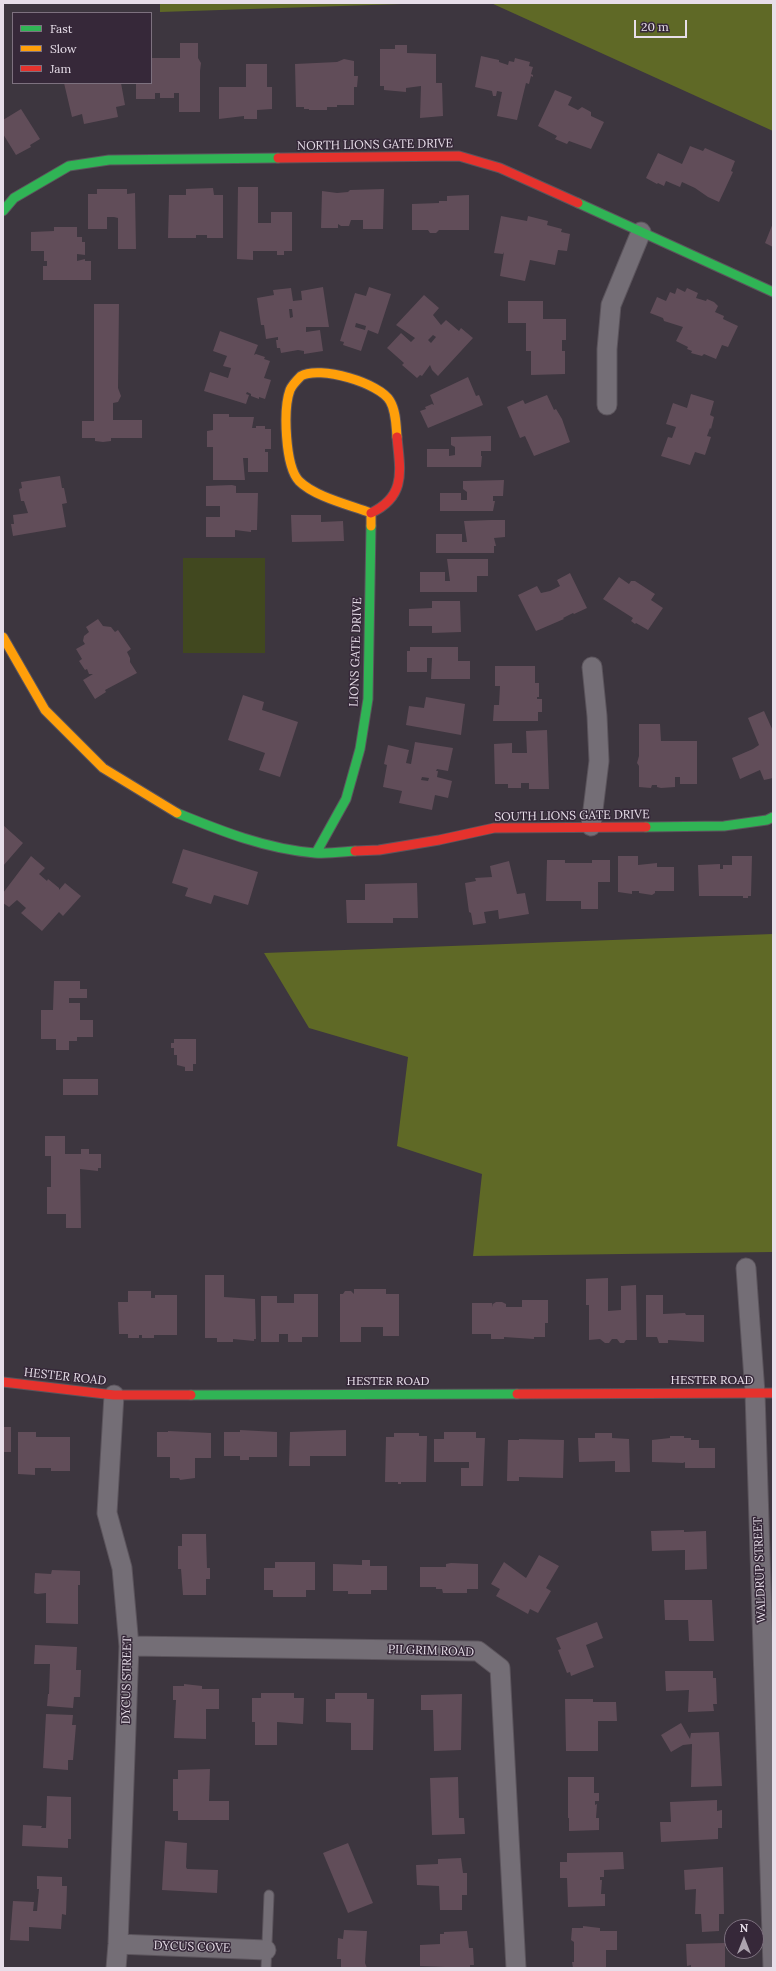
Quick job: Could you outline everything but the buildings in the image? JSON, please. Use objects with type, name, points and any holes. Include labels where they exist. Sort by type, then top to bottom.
[{"type":"street","name":"NORTH LIONS GATE DRIVE","points":[[3,212],[14,198],[69,166],[109,160],[459,156],[500,168],[773,292]]},
{"type":"street","points":[[607,406],[607,349],[611,305],[642,232]]},
{"type":"street","points":[[319,371],[371,386],[384,394],[391,404],[397,440],[399,471],[398,485],[393,498],[388,504],[383,509],[371,513],[309,488],[299,481],[292,468],[288,455],[288,400],[290,390],[298,378],[305,373],[319,371]]},
{"type":"street","name":"LIONS GATE DRIVE","points":[[316,853],[346,799],[360,749],[365,720],[368,699],[370,654],[371,513]]},
{"type":"street","name":"SOUTH LIONS GATE DRIVE","points":[[3,637],[45,710],[103,768],[177,813],[247,840],[282,848],[316,853],[379,850],[439,840],[494,828],[724,826],[767,820],[773,817]]},
{"type":"street","points":[[591,826],[599,761],[597,716],[592,667]]},
{"type":"street","name":"WALDRUP STREET","points":[[746,1268],[764,1393],[773,1968]]},
{"type":"street","name":"HESTER ROAD","points":[[3,1382],[114,1395],[764,1393]]},
{"type":"street","name":"DYCUS STREET","points":[[114,1395],[107,1513],[122,1568],[129,1646],[116,1968]]},
{"type":"street","name":"PILGRIM ROAD","points":[[129,1646],[478,1651],[500,1668],[516,1968]]},
{"type":"street","name":"DYCUS COVE","points":[[118,1944],[266,1959]]},
{"type":"lane","points":[[266,1959],[270,1895]]},
{"type":"green space","points":[[160,3],[432,3],[160,12]]},
{"type":"green space","points":[[491,3],[773,3],[773,131]]},
{"type":"green space","points":[[183,558],[265,558],[265,653],[183,653]]},
{"type":"green space","points":[[773,934],[773,1252],[473,1256],[482,1174],[397,1146],[408,1057],[309,1028],[264,953]]},
{"type":"traffic: fast","points":[[3,211],[14,198],[69,166],[109,160],[278,158]]},
{"type":"traffic: fast","points":[[578,203],[773,292]]},
{"type":"traffic: fast","points":[[316,853],[346,799],[360,749],[368,699],[371,526]]},
{"type":"traffic: fast","points":[[177,813],[227,833],[279,848],[320,853],[355,851]]},
{"type":"traffic: fast","points":[[646,827],[724,826],[767,820],[773,817]]},
{"type":"traffic: fast","points":[[191,1395],[517,1394]]},
{"type":"traffic: slow","points":[[371,526],[371,513],[314,492],[299,481],[294,474],[288,451],[286,423],[286,410],[290,390],[293,384],[301,376],[310,373],[334,374],[362,382],[384,394],[390,401],[395,414],[397,437]]},
{"type":"traffic: slow","points":[[3,637],[45,710],[103,768],[177,813]]},
{"type":"traffic: jam","points":[[278,158],[459,156],[500,168],[578,203]]},
{"type":"traffic: jam","points":[[371,513],[391,499],[396,490],[400,471],[397,437]]},
{"type":"traffic: jam","points":[[355,851],[379,850],[439,840],[494,828],[646,827]]},
{"type":"traffic: jam","points":[[3,1382],[114,1395],[191,1395]]},
{"type":"traffic: jam","points":[[517,1394],[773,1393]]}]
